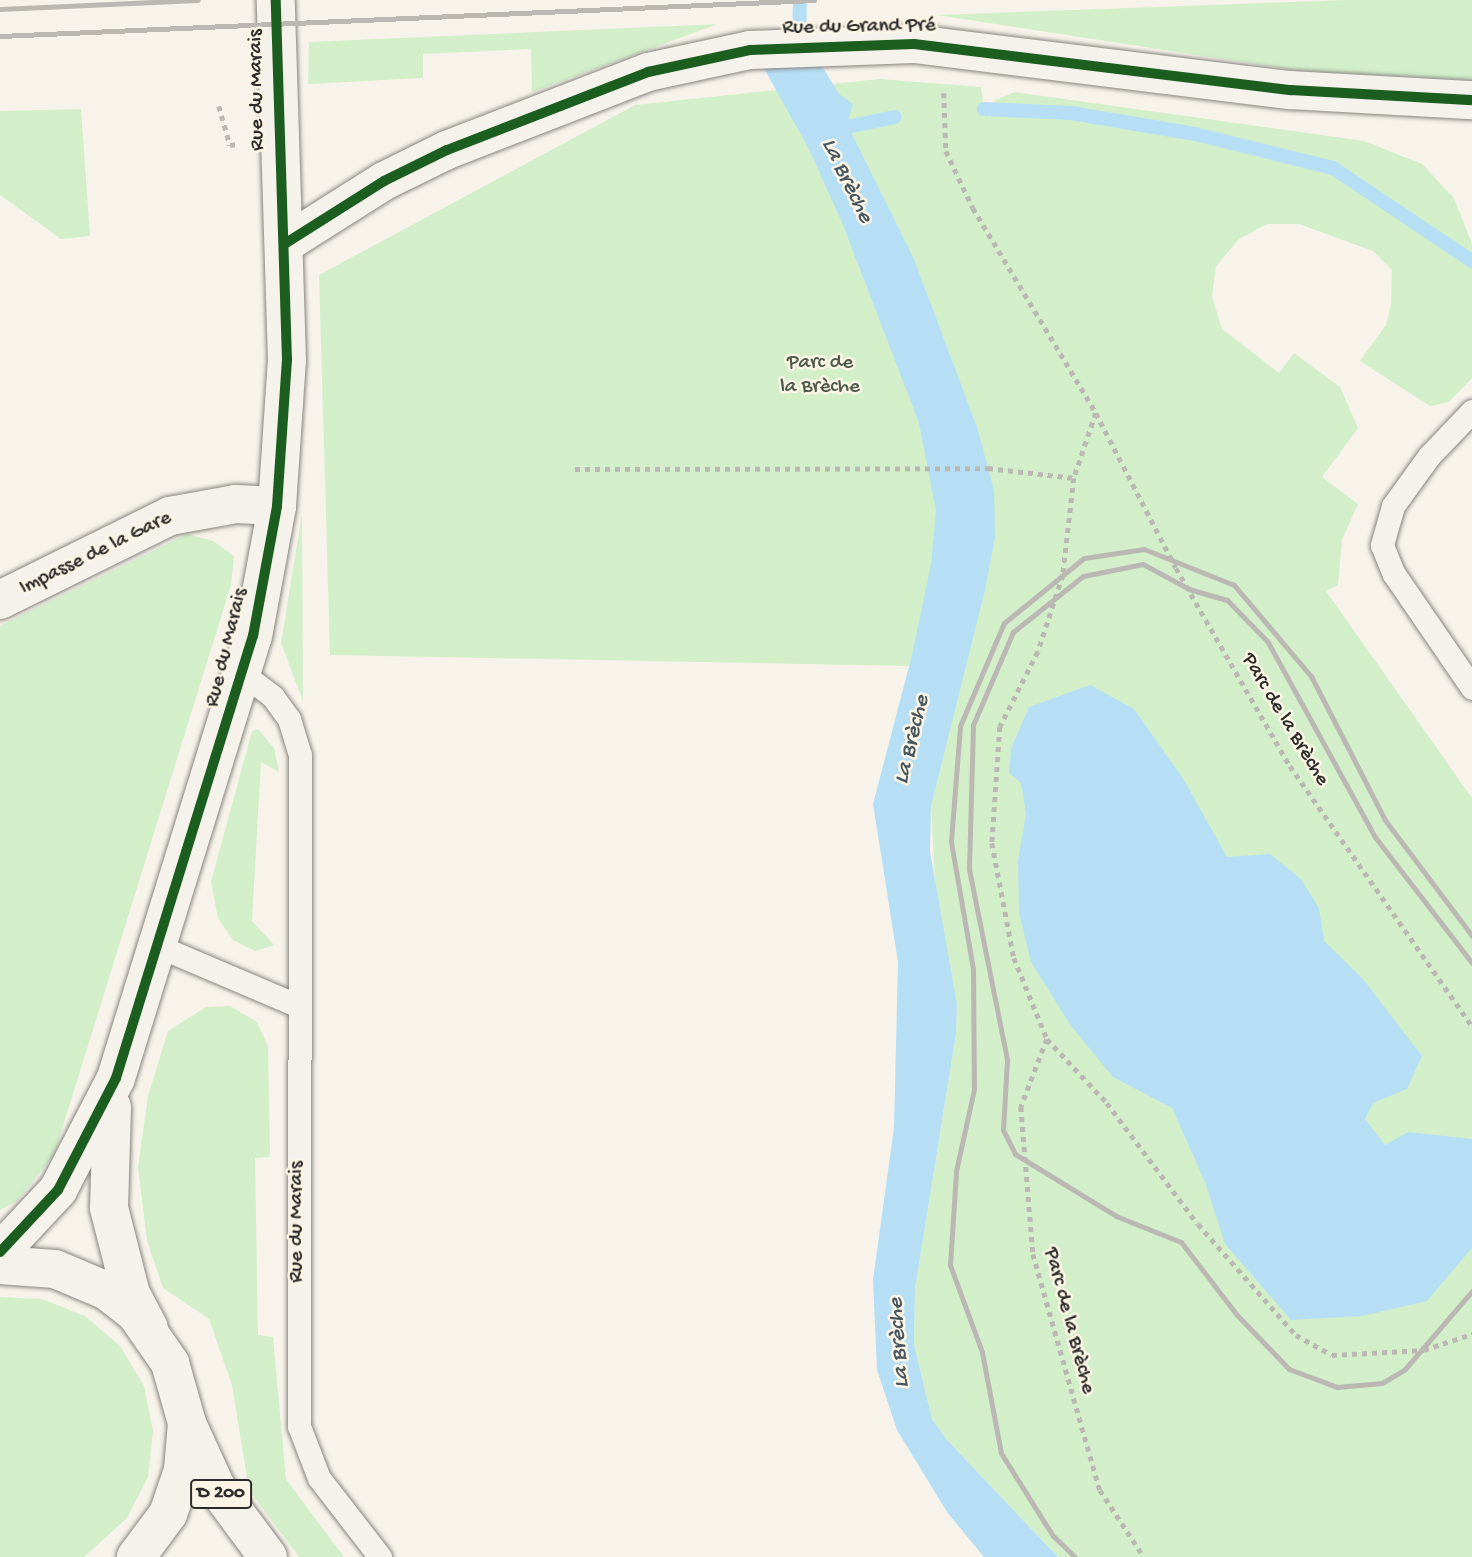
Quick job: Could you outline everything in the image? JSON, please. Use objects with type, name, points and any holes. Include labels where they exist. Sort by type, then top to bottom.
[{"type":"street","name":"Rue du Marais","points":[[149,1328],[131,1294],[109,1208],[108,1135],[116,1078],[243,674],[277,506],[287,360],[286,243],[278,141],[276,0]]},
{"type":"street","name":"Rue du Grand Pré","points":[[286,243],[384,181],[472,140],[648,72],[719,55],[774,48],[942,46],[1291,90],[1472,100]]},
{"type":"street","name":"Impasse de la Gare","points":[[0,600],[170,516],[236,504],[277,506]]},
{"type":"street","name":"Rue du Marais","points":[[0,1252],[58,1190],[116,1078]]},
{"type":"street","points":[[0,1265],[36,1266],[73,1274],[122,1301],[149,1328],[179,1382],[187,1423],[177,1492],[156,1534],[136,1557]]},
{"type":"street","name":"D 200","points":[[187,1423],[216,1487],[268,1557]]},
{"type":"lane","points":[[1472,411],[1429,456],[1393,506],[1382,545],[1394,575],[1472,688]]},
{"type":"lane","name":"Rue du Marais","points":[[243,674],[273,696],[289,719],[300,755],[299,1426],[306,1455],[319,1478],[380,1557]]},
{"type":"lane","points":[[158,946],[299,1006]]},
{"type":"path","points":[[1096,413],[1074,478],[1063,575],[1038,652],[1000,727],[992,843],[1014,958],[1047,1039],[1107,1103],[1198,1224],[1296,1335],[1332,1355],[1424,1350],[1472,1334]]},
{"type":"path","points":[[575,469],[988,468],[1074,478]]},
{"type":"green space","points":[[1345,0],[1472,0],[1472,80],[1301,71],[937,15]]},
{"type":"green space","points":[[718,24],[532,92],[531,49],[423,54],[423,78],[308,84],[309,42]]},
{"type":"green space","name":"Parc de la Brèche","points":[[880,79],[981,87],[984,109],[990,118],[995,100],[1015,92],[1364,141],[1422,164],[1454,198],[1472,244],[1472,378],[1449,402],[1430,406],[1360,361],[1386,325],[1391,305],[1392,270],[1373,251],[1299,224],[1267,224],[1239,239],[1216,266],[1212,297],[1222,329],[1279,373],[1294,353],[1340,387],[1358,428],[1322,477],[1358,504],[1342,540],[1338,585],[1326,591],[1472,798],[1472,1557],[1058,1557],[947,1440],[932,1419],[914,1344],[915,1289],[956,1034],[957,1005],[936,903],[931,806],[964,667],[330,655],[319,275],[635,105]]},
{"type":"green space","points":[[81,109],[90,236],[61,239],[0,195],[0,111]]},
{"type":"green space","points":[[302,514],[303,701],[281,643]]},
{"type":"green space","points":[[187,534],[213,541],[234,556],[231,585],[54,1155],[17,1201],[0,1210],[0,626]]},
{"type":"green space","points":[[258,729],[274,748],[279,772],[261,762],[252,921],[274,945],[255,951],[233,940],[218,918],[211,882],[252,731]]},
{"type":"green space","points":[[230,1006],[257,1022],[268,1046],[270,1157],[255,1158],[258,1335],[273,1337],[286,1479],[344,1557],[299,1557],[249,1490],[232,1385],[209,1319],[163,1288],[147,1241],[138,1167],[148,1096],[168,1031],[206,1007]]},
{"type":"green space","points":[[0,1297],[42,1299],[85,1316],[120,1346],[144,1386],[153,1431],[148,1477],[127,1518],[84,1557],[0,1557]]},
{"type":"water","points":[[819,61],[839,94],[853,104],[847,124],[914,259],[977,427],[994,490],[995,537],[985,590],[931,806],[930,851],[957,1005],[956,1034],[915,1289],[914,1344],[932,1419],[947,1440],[1058,1557],[984,1557],[947,1512],[897,1430],[877,1370],[873,1280],[894,1127],[898,962],[873,804],[912,655],[931,564],[936,511],[919,423],[843,225],[809,149],[762,65]]},
{"type":"water","points":[[1090,685],[1134,709],[1184,780],[1227,857],[1270,854],[1301,879],[1319,908],[1324,941],[1363,979],[1422,1056],[1407,1089],[1373,1103],[1365,1119],[1385,1145],[1408,1132],[1472,1139],[1472,1248],[1427,1301],[1362,1316],[1291,1320],[1225,1244],[1205,1182],[1172,1108],[1113,1077],[1071,1026],[1031,962],[1019,913],[1018,861],[1026,813],[1021,783],[1009,773],[1011,749],[1029,707]]},
{"type":"waterway","name":"La Brèche","points":[[799,46],[800,0]]},
{"type":"waterway","points":[[984,109],[1071,113],[1195,134],[1333,168],[1472,261]]},
{"type":"waterway","points":[[831,130],[895,117]]},
{"type":"railway","points":[[0,9],[198,0]]},
{"type":"railway","points":[[0,36],[814,0]]},
{"type":"railway","points":[[1075,1557],[1053,1536],[1001,1453],[982,1352],[950,1265],[956,1171],[974,1089],[973,969],[951,841],[960,726],[1004,623],[1084,558],[1144,549],[1234,585],[1311,676],[1385,820],[1472,936]]},
{"type":"railway","points":[[1472,963],[1375,837],[1268,642],[1227,600],[1189,589],[1143,564],[1083,576],[1013,632],[973,725],[969,869],[1007,1060],[1003,1130],[1015,1154],[1116,1216],[1181,1242],[1237,1315],[1289,1369],[1337,1387],[1382,1383],[1405,1369],[1472,1291]]},
{"type":"cycle path","points":[[0,1252],[58,1190],[116,1078],[253,636],[277,506],[287,360],[276,0]]},
{"type":"cycle path","points":[[286,243],[384,181],[447,150],[648,72],[750,50],[914,44],[1291,90],[1472,100]]}]
